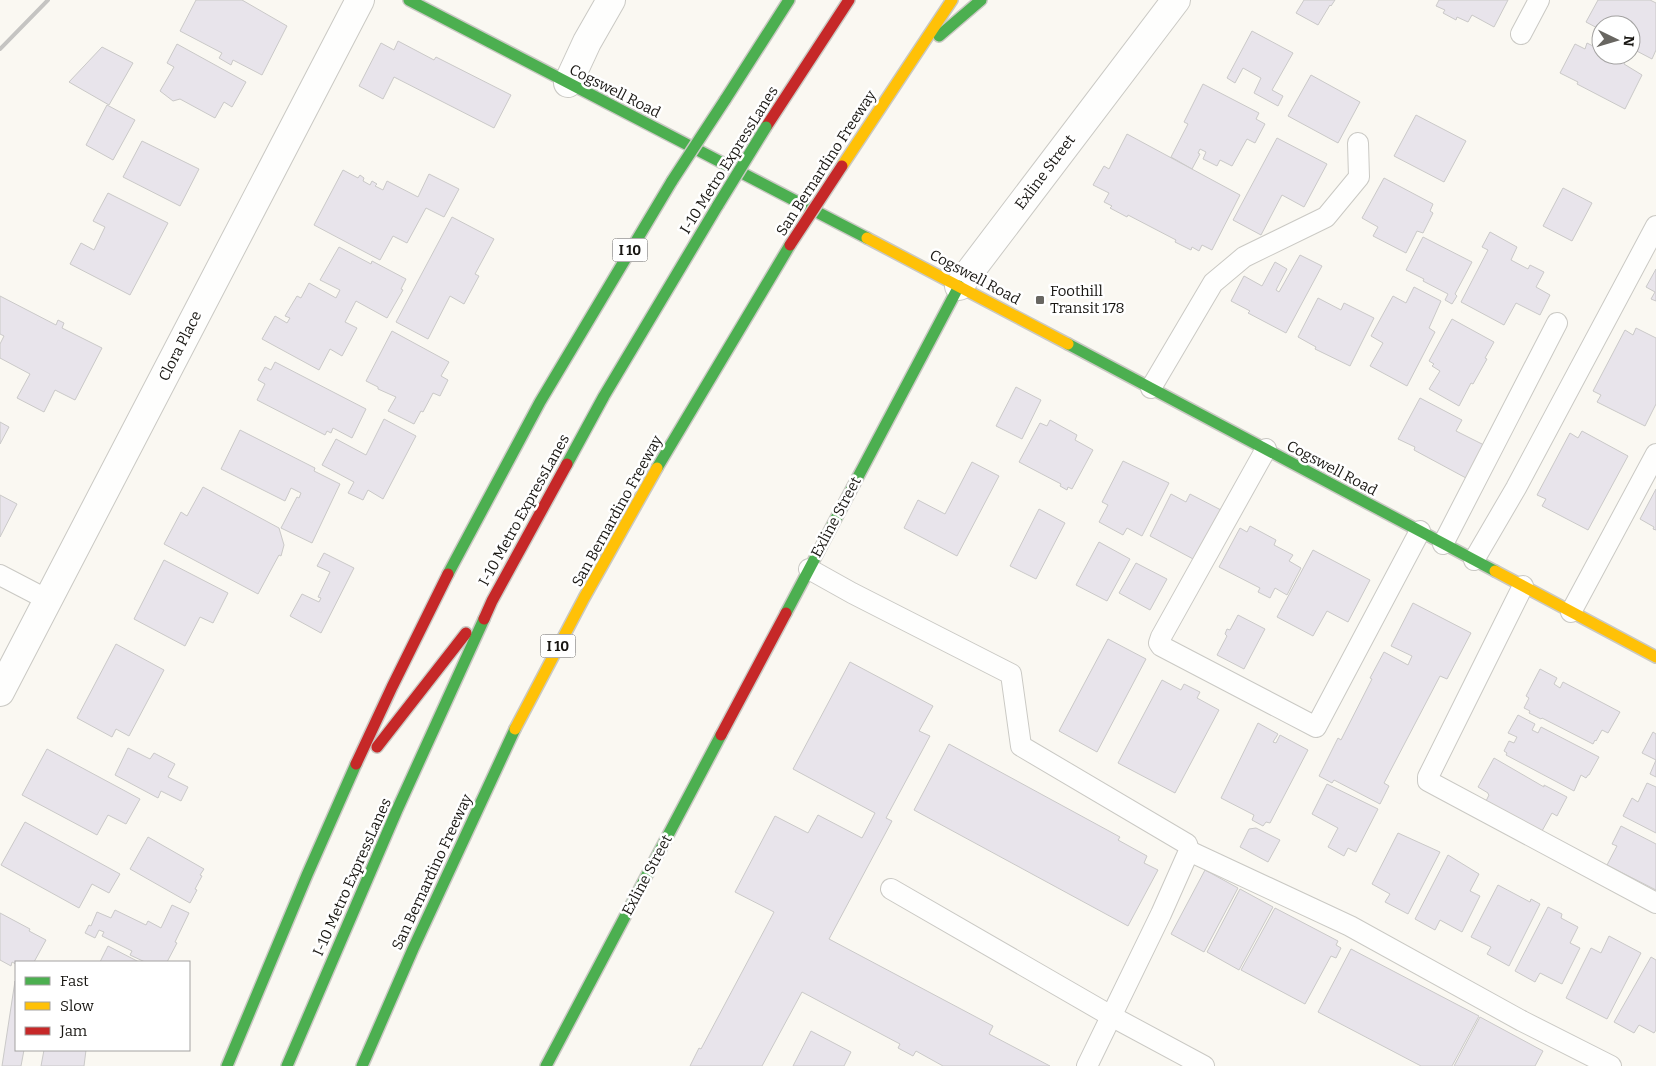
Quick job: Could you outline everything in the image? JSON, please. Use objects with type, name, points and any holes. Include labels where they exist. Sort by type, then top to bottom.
[{"type":"main road","name":"Cogswell Road","points":[[409,0],[959,286],[1656,657]]},
{"type":"main road","name":"I 10","points":[[228,1066],[349,782],[392,687],[455,562],[522,435],[589,318],[672,181],[789,0]]},
{"type":"main road","name":"I-10 Metro ExpressLanes","points":[[287,1066],[397,810],[492,601],[604,396],[766,127],[849,0]]},
{"type":"main road","name":"San Bernardino Freeway","points":[[362,1066],[480,802],[519,721],[610,551],[695,402],[790,245],[952,0]]},
{"type":"main road","points":[[913,58],[981,0]]},
{"type":"main road","name":"Exline Street","points":[[546,1066],[959,286]]},
{"type":"main road","points":[[349,782],[492,601]]},
{"type":"street","name":"Clora Place","points":[[0,692],[360,0]]},
{"type":"street","points":[[568,83],[587,42],[611,0]]},
{"type":"street","name":"Exline Street","points":[[959,286],[1176,0]]},
{"type":"lane","points":[[1521,34],[1539,0]]},
{"type":"lane","points":[[1151,388],[1213,283],[1244,257],[1326,217],[1359,177],[1358,143]]},
{"type":"lane","points":[[1474,560],[1516,488],[1656,226]]},
{"type":"lane","points":[[1443,544],[1557,324]]},
{"type":"lane","points":[[1266,449],[1161,637],[1159,642],[1161,646],[1316,727],[1420,531]]},
{"type":"lane","points":[[1571,612],[1656,454]]},
{"type":"lane","points":[[809,569],[1011,674],[1021,746],[1187,844],[1189,851],[1162,914],[1087,1066]]},
{"type":"lane","points":[[0,575],[48,600]]},
{"type":"lane","points":[[1523,586],[1428,777],[1429,782],[1656,903]]},
{"type":"lane","points":[[1189,851],[1350,926],[1522,1021],[1611,1066]]},
{"type":"lane","points":[[891,889],[1111,1016],[1204,1066]]},
{"type":"building","points":[[196,0],[242,0],[287,26],[262,75],[233,60],[231,65],[219,58],[222,53],[180,31]]},
{"type":"building","points":[[1304,0],[1335,0],[1318,25],[1296,13]]},
{"type":"building","points":[[1439,0],[1508,0],[1494,27],[1472,15],[1468,22],[1457,17],[1456,20],[1443,13],[1445,10],[1436,6]]},
{"type":"building","points":[[1598,0],[1650,0],[1656,3],[1656,50],[1652,59],[1641,53],[1641,15],[1591,15],[1591,25],[1586,22]]},
{"type":"building","points":[[1252,31],[1293,53],[1272,90],[1283,96],[1278,106],[1254,93],[1261,78],[1243,68],[1235,83],[1227,78]]},
{"type":"building","points":[[398,41],[434,60],[436,57],[511,95],[494,128],[394,77],[383,99],[359,86],[381,43],[394,50]]},
{"type":"building","points":[[1587,43],[1591,45],[1591,65],[1626,65],[1642,75],[1625,109],[1560,73],[1575,44],[1585,49]]},
{"type":"building","points":[[177,44],[246,82],[232,107],[224,102],[215,118],[180,99],[173,101],[160,91],[174,67],[167,63]]},
{"type":"building","points":[[102,47],[133,63],[109,105],[69,82]]},
{"type":"building","points":[[1311,75],[1360,102],[1338,143],[1288,116]]},
{"type":"building","points":[[1203,84],[1259,113],[1256,119],[1265,124],[1255,143],[1247,139],[1232,166],[1220,160],[1217,166],[1203,159],[1206,152],[1200,149],[1198,153],[1200,154],[1192,169],[1171,157],[1188,124],[1184,122]]},
{"type":"building","points":[[107,105],[135,120],[113,160],[86,145]]},
{"type":"building","points":[[1416,115],[1466,141],[1444,182],[1394,156]]},
{"type":"building","points":[[1127,134],[1240,195],[1212,250],[1202,245],[1199,251],[1192,247],[1191,250],[1128,215],[1127,217],[1110,208],[1112,206],[1104,202],[1109,193],[1093,185],[1104,166],[1109,169]]},
{"type":"building","points":[[1277,138],[1327,164],[1304,207],[1282,195],[1261,235],[1233,220]]},
{"type":"building","points":[[142,141],[199,169],[180,206],[123,177]]},
{"type":"building","points":[[343,170],[358,178],[360,175],[364,178],[363,181],[370,185],[372,181],[377,184],[375,186],[383,190],[387,181],[418,197],[429,174],[459,189],[444,217],[426,208],[407,243],[393,236],[380,260],[314,225]]},
{"type":"building","points":[[1384,178],[1433,204],[1430,211],[1433,213],[1423,233],[1417,231],[1406,253],[1373,236],[1378,227],[1362,218]]},
{"type":"building","points":[[1563,188],[1592,203],[1572,241],[1543,226]]},
{"type":"building","points":[[108,193],[168,223],[130,295],[70,264],[81,243],[94,250],[105,227],[93,221]]},
{"type":"building","points":[[452,217],[494,239],[475,274],[479,276],[464,304],[450,296],[428,339],[396,322]]},
{"type":"building","points":[[1490,232],[1517,247],[1511,260],[1528,269],[1530,265],[1544,272],[1536,287],[1550,295],[1540,315],[1516,303],[1504,325],[1461,302],[1488,250],[1482,247]]},
{"type":"building","points":[[1423,237],[1472,262],[1455,294],[1457,296],[1452,304],[1445,300],[1448,294],[1406,270]]},
{"type":"building","points":[[339,247],[371,264],[372,261],[406,279],[401,289],[403,290],[387,318],[356,301],[345,322],[357,328],[342,356],[330,349],[319,370],[262,339],[275,316],[287,323],[290,318],[285,316],[297,296],[301,298],[309,283],[336,298],[340,290],[320,280]]},
{"type":"building","points":[[1300,255],[1322,266],[1286,333],[1248,313],[1250,311],[1231,301],[1244,276],[1262,286],[1275,262],[1287,269],[1276,290],[1279,292]]},
{"type":"building","points":[[1656,269],[1656,301],[1651,299],[1655,292],[1646,287]]},
{"type":"building","points":[[1414,287],[1441,301],[1429,328],[1435,332],[1407,386],[1370,366],[1383,343],[1371,336],[1393,296],[1406,303]]},
{"type":"building","points":[[0,296],[56,325],[58,320],[64,323],[62,328],[102,348],[75,400],[55,390],[44,412],[17,398],[30,374],[0,358],[0,344],[4,336],[0,334]]},
{"type":"building","points":[[1318,298],[1341,310],[1344,303],[1374,318],[1350,366],[1315,349],[1316,347],[1298,337]]},
{"type":"building","points":[[1452,319],[1494,342],[1485,358],[1487,359],[1459,406],[1429,389],[1440,371],[1432,366],[1434,364],[1429,361]]},
{"type":"building","points":[[1636,328],[1656,338],[1656,404],[1645,426],[1597,402],[1601,395],[1593,391],[1625,330],[1633,335]]},
{"type":"building","points":[[392,331],[449,362],[441,376],[448,380],[440,396],[433,393],[414,424],[388,411],[396,397],[366,381]]},
{"type":"building","points":[[275,362],[366,409],[352,438],[333,428],[331,433],[327,431],[325,435],[257,400],[265,384],[258,380],[265,367],[271,370]]},
{"type":"building","points":[[1016,387],[1041,400],[1022,439],[996,426]]},
{"type":"building","points":[[1420,398],[1462,420],[1456,431],[1484,445],[1466,478],[1414,450],[1415,447],[1398,439]]},
{"type":"building","points":[[384,419],[416,436],[383,499],[368,490],[363,500],[348,493],[354,482],[322,465],[336,439],[366,455]]},
{"type":"building","points":[[1050,420],[1077,435],[1075,440],[1093,450],[1072,489],[1068,487],[1067,490],[1060,486],[1061,484],[1019,462],[1040,423],[1047,426]]},
{"type":"building","points":[[0,422],[9,427],[0,444]]},
{"type":"building","points":[[240,430],[315,468],[314,471],[340,484],[312,543],[281,528],[301,493],[291,488],[285,501],[221,469]]},
{"type":"building","points":[[1582,431],[1628,456],[1588,530],[1542,506],[1546,499],[1537,495],[1570,433],[1578,438]]},
{"type":"building","points":[[1123,461],[1169,483],[1142,536],[1127,528],[1123,535],[1099,522],[1108,505],[1102,502]]},
{"type":"building","points":[[972,462],[999,476],[957,556],[904,528],[918,500],[945,514]]},
{"type":"building","points":[[203,487],[279,528],[284,545],[281,556],[279,555],[258,594],[164,544],[181,512],[187,516]]},
{"type":"building","points":[[1656,489],[1656,530],[1640,519]]},
{"type":"building","points":[[1171,494],[1186,502],[1190,494],[1221,510],[1195,560],[1150,536]]},
{"type":"building","points":[[0,495],[17,504],[0,537]]},
{"type":"building","points":[[1039,509],[1065,523],[1036,579],[1010,566]]},
{"type":"building","points":[[1250,526],[1276,540],[1274,545],[1293,555],[1289,561],[1301,568],[1287,595],[1275,588],[1270,598],[1258,592],[1260,588],[1219,567],[1240,528],[1247,532]]},
{"type":"building","points":[[1099,542],[1130,559],[1107,601],[1076,585]]},
{"type":"building","points":[[1313,550],[1370,580],[1348,622],[1327,611],[1313,636],[1277,617]]},
{"type":"building","points":[[324,553],[354,568],[321,633],[290,616],[302,594],[319,602],[321,598],[318,597],[330,572],[317,566]]},
{"type":"building","points":[[164,560],[228,593],[213,623],[200,617],[185,646],[134,619]]},
{"type":"building","points":[[1136,563],[1167,579],[1150,610],[1119,593]]},
{"type":"building","points":[[1413,603],[1471,633],[1447,679],[1440,676],[1384,783],[1389,786],[1380,804],[1334,780],[1332,783],[1319,776],[1338,738],[1341,740],[1384,652],[1408,665],[1412,656],[1391,646]]},
{"type":"building","points":[[1238,615],[1265,629],[1244,669],[1217,655],[1227,636],[1225,634],[1227,629],[1230,630]]},
{"type":"building","points":[[1108,639],[1146,659],[1097,752],[1059,731]]},
{"type":"building","points":[[116,644],[164,670],[129,736],[116,729],[112,737],[77,718]]},
{"type":"building","points":[[850,662],[933,706],[919,731],[930,736],[886,818],[892,821],[829,939],[993,1026],[989,1034],[1050,1066],[943,1066],[916,1051],[913,1056],[898,1048],[900,1044],[802,992],[762,1066],[690,1066],[699,1048],[701,1049],[774,912],[735,892],[775,816],[808,833],[818,815],[862,838],[875,813],[793,769]]},
{"type":"building","points":[[1540,669],[1557,678],[1554,684],[1560,688],[1563,682],[1620,712],[1608,733],[1602,730],[1593,744],[1529,713],[1530,711],[1524,708],[1529,698],[1526,696]]},
{"type":"building","points":[[1162,680],[1181,690],[1184,684],[1200,692],[1197,698],[1219,710],[1175,793],[1118,763]]},
{"type":"building","points":[[1518,715],[1535,724],[1532,730],[1538,733],[1541,727],[1599,757],[1586,778],[1581,775],[1574,791],[1506,755],[1507,753],[1504,751],[1509,741],[1514,743],[1517,737],[1508,733]]},
{"type":"building","points":[[1258,723],[1278,734],[1273,742],[1276,743],[1280,735],[1308,750],[1270,823],[1266,822],[1263,826],[1252,820],[1254,815],[1221,798]]},
{"type":"building","points":[[1653,732],[1656,734],[1656,760],[1642,753]]},
{"type":"building","points":[[949,744],[1120,837],[1118,840],[1147,856],[1144,863],[1158,870],[1128,926],[914,810]]},
{"type":"building","points":[[128,748],[150,759],[154,753],[175,764],[168,777],[188,787],[181,801],[161,791],[158,798],[115,775]]},
{"type":"building","points":[[47,749],[140,799],[126,824],[108,815],[97,835],[22,795]]},
{"type":"building","points":[[1494,758],[1544,787],[1544,785],[1567,797],[1557,816],[1552,813],[1542,831],[1486,801],[1488,793],[1478,787]]},
{"type":"building","points":[[1656,760],[1656,777],[1650,774]]},
{"type":"building","points":[[1647,783],[1656,787],[1656,833],[1623,816],[1632,798],[1638,802]]},
{"type":"building","points":[[1327,784],[1378,809],[1356,852],[1348,848],[1344,856],[1328,847],[1338,828],[1312,814]]},
{"type":"building","points":[[25,822],[120,874],[109,893],[92,884],[79,908],[1,865]]},
{"type":"building","points":[[1621,826],[1656,844],[1656,890],[1607,865],[1617,846],[1612,844]]},
{"type":"building","points":[[1256,828],[1280,840],[1268,862],[1240,847],[1249,829]]},
{"type":"building","points":[[1398,833],[1440,852],[1408,914],[1385,902],[1390,894],[1372,884]]},
{"type":"building","points":[[148,837],[204,869],[195,889],[197,890],[190,903],[130,869]]},
{"type":"building","points":[[1448,855],[1479,874],[1470,891],[1480,896],[1462,932],[1440,920],[1435,930],[1415,919]]},
{"type":"building","points":[[1205,870],[1238,888],[1204,952],[1171,934]]},
{"type":"building","points":[[1498,885],[1530,902],[1531,899],[1540,904],[1509,966],[1487,954],[1491,947],[1471,937]]},
{"type":"building","points":[[1240,889],[1273,907],[1239,970],[1207,952]]},
{"type":"building","points":[[172,905],[189,913],[168,961],[143,961],[130,955],[132,951],[102,936],[104,932],[99,930],[95,938],[85,933],[89,925],[91,926],[97,912],[111,918],[115,910],[146,925],[148,921],[161,928]]},
{"type":"building","points":[[1548,907],[1562,914],[1561,918],[1578,927],[1570,943],[1580,948],[1562,984],[1540,973],[1535,982],[1515,971]]},
{"type":"building","points":[[1275,908],[1338,941],[1336,945],[1341,948],[1336,958],[1331,956],[1305,1004],[1241,970]]},
{"type":"building","points":[[0,913],[46,940],[35,961],[15,961],[15,964],[12,962],[11,966],[0,960]]},
{"type":"building","points":[[1609,936],[1641,953],[1607,1019],[1566,998],[1591,948],[1601,953]]},
{"type":"building","points":[[108,946],[137,961],[100,961]]},
{"type":"building","points":[[1351,949],[1479,1016],[1452,1066],[1421,1066],[1318,1012]]},
{"type":"building","points":[[1651,957],[1656,960],[1656,1030],[1654,1033],[1639,1025],[1634,1033],[1614,1022]]},
{"type":"building","points":[[15,981],[15,1051],[24,1051],[21,1066],[2,1066]]},
{"type":"building","points":[[1480,1017],[1543,1051],[1535,1066],[1454,1066]]},
{"type":"building","points":[[811,1031],[851,1052],[844,1066],[793,1066]]},
{"type":"building","points":[[44,1051],[86,1051],[84,1066],[41,1066]]},
{"type":"railway","points":[[0,49],[48,0]]},
{"type":"traffic: fast","points":[[409,0],[867,238]]},
{"type":"traffic: fast","points":[[725,100],[789,0]]},
{"type":"traffic: fast","points":[[939,36],[981,0]]},
{"type":"traffic: fast","points":[[672,181],[725,100]]},
{"type":"traffic: fast","points":[[718,205],[766,127]]},
{"type":"traffic: fast","points":[[448,574],[540,402],[672,181]]},
{"type":"traffic: fast","points":[[567,464],[604,396],[718,205]]},
{"type":"traffic: fast","points":[[657,468],[790,245]]},
{"type":"traffic: fast","points":[[786,613],[959,286]]},
{"type":"traffic: fast","points":[[1068,344],[1495,571]]},
{"type":"traffic: fast","points":[[287,1066],[397,810],[484,619]]},
{"type":"traffic: fast","points":[[362,1066],[413,949],[515,729]]},
{"type":"traffic: fast","points":[[546,1066],[721,735]]},
{"type":"traffic: fast","points":[[227,1066],[356,764]]},
{"type":"traffic: slow","points":[[842,166],[952,0]]},
{"type":"traffic: slow","points":[[867,238],[1068,344]]},
{"type":"traffic: slow","points":[[515,729],[584,598],[657,468]]},
{"type":"traffic: slow","points":[[1495,571],[1656,657]]},
{"type":"traffic: jam","points":[[766,127],[849,0]]},
{"type":"traffic: jam","points":[[790,245],[842,166]]},
{"type":"traffic: jam","points":[[484,619],[567,464]]},
{"type":"traffic: jam","points":[[356,764],[448,574]]},
{"type":"traffic: jam","points":[[721,735],[786,613]]},
{"type":"traffic: jam","points":[[377,747],[466,633]]},
{"type":"place","name":"Foothill Transit 178","points":[[1040,300]]}]
